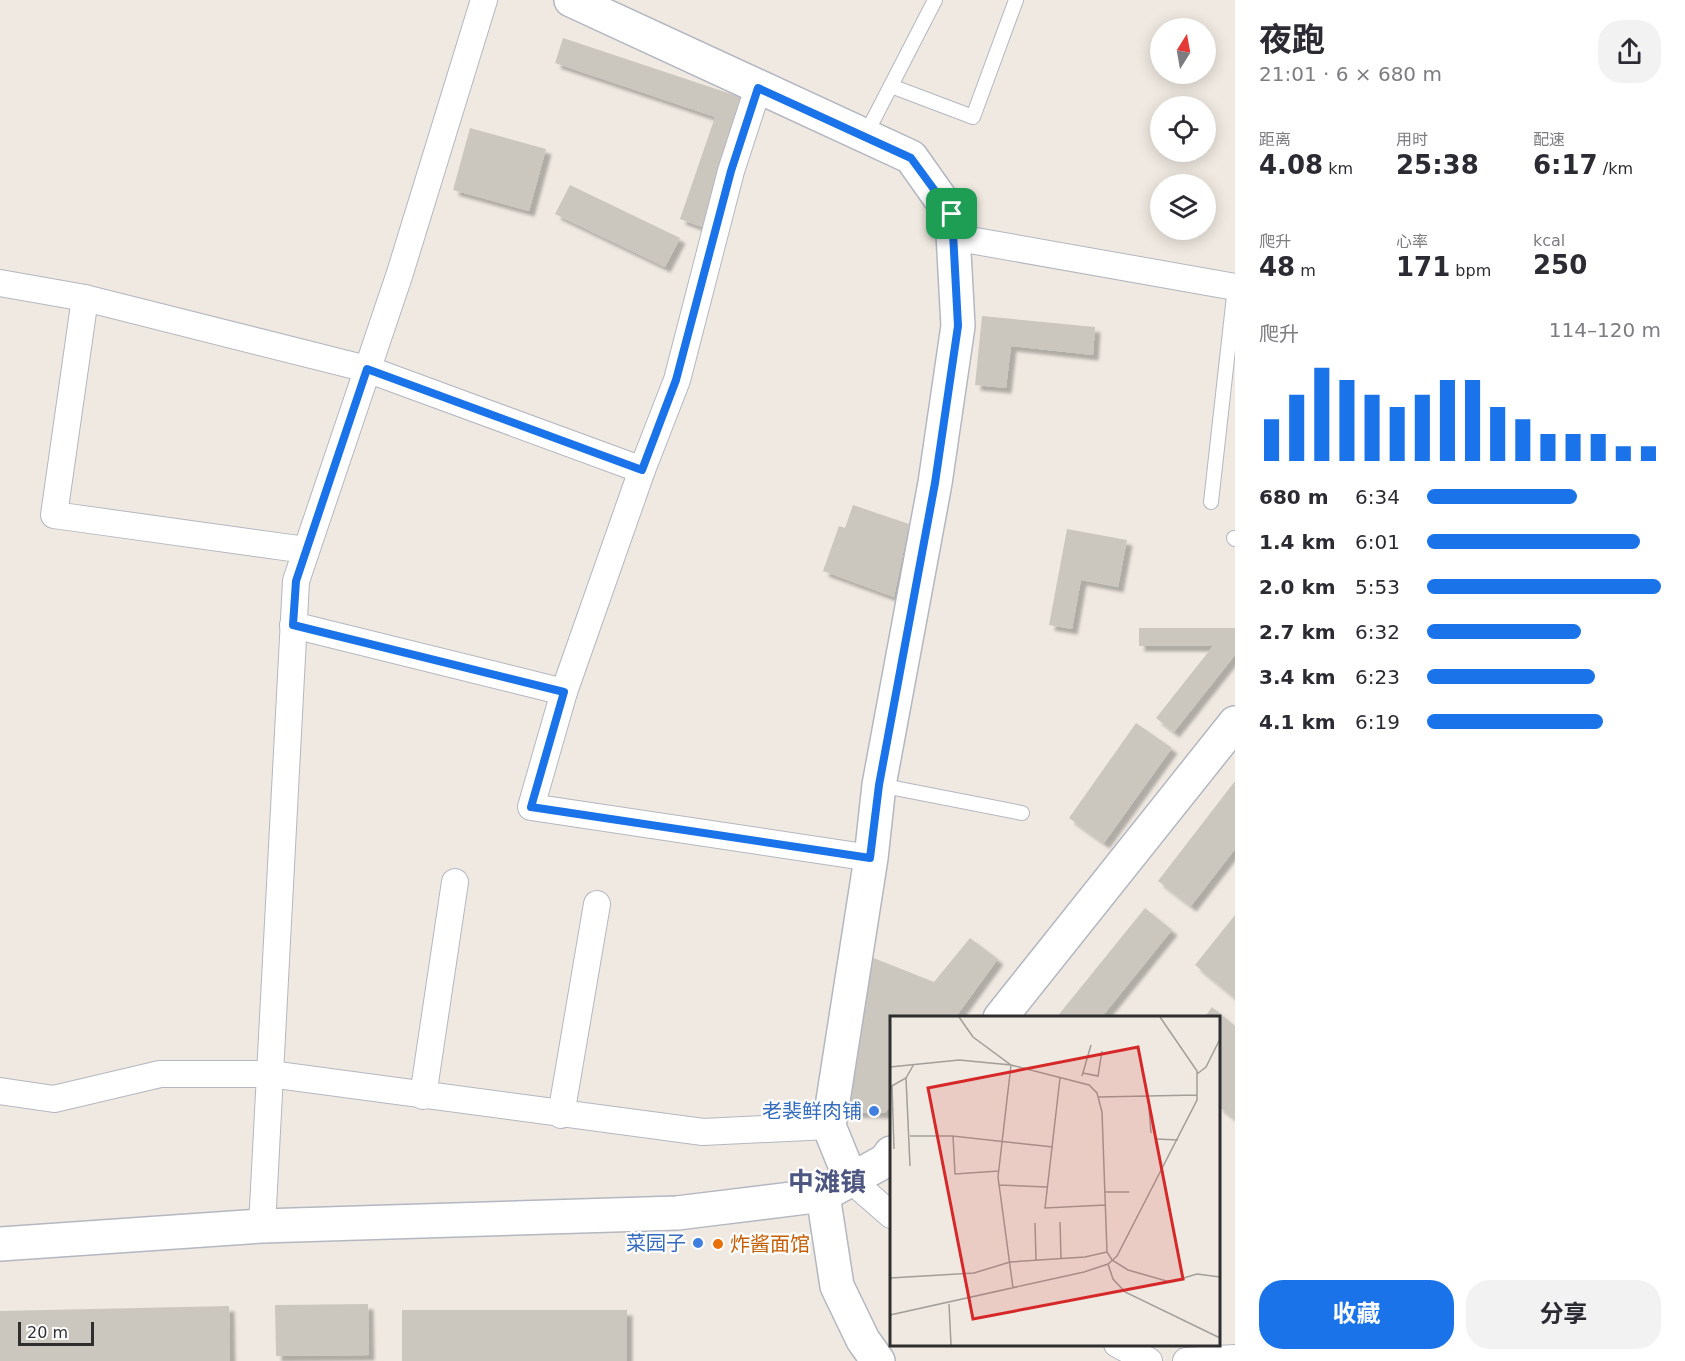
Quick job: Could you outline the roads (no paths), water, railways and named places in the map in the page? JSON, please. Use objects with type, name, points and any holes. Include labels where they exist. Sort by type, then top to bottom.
[{"type":"street","points":[[262,1226],[296,581],[400,273],[483,0]]},
{"type":"street","points":[[571,0],[911,158],[952,214],[956,337],[935,483],[879,785],[829,1126],[851,1180],[890,1214]]},
{"type":"street","points":[[758,88],[731,171],[676,380],[564,692],[531,807],[870,858]]},
{"type":"street","points":[[953,237],[1235,287]]},
{"type":"street","points":[[0,283],[85,298],[367,369],[642,470]]},
{"type":"street","points":[[85,298],[54,514],[306,550]]},
{"type":"street","points":[[293,625],[564,692]]},
{"type":"street","points":[[1001,1016],[1235,723]]},
{"type":"street","points":[[423,1096],[455,882]]},
{"type":"street","points":[[561,1115],[597,904]]},
{"type":"street","points":[[0,1091],[54,1099],[160,1074],[270,1074],[561,1115],[703,1132],[829,1126]]},
{"type":"street","points":[[0,1244],[262,1226],[677,1213],[823,1195],[885,1161],[890,1154]]},
{"type":"street","points":[[823,1195],[837,1286],[863,1340],[878,1361]]},
{"type":"street","points":[[1121,1346],[1149,1361]]},
{"type":"street","points":[[1186,1361],[1235,1358]]},
{"type":"lane","points":[[865,136],[935,0]]},
{"type":"lane","points":[[891,86],[974,117],[1016,0]]},
{"type":"lane","points":[[1211,502],[1235,287]]},
{"type":"lane","points":[[879,785],[1022,813]]},
{"type":"place","name":"老裴鲜肉铺","points":[[874,1111]]},
{"type":"place","name":"菜园子","points":[[698,1243]]},
{"type":"place","name":"炸酱面馆","points":[[718,1244]]},
{"type":"district","name":"中滩镇","points":[[827,1182]]}]
